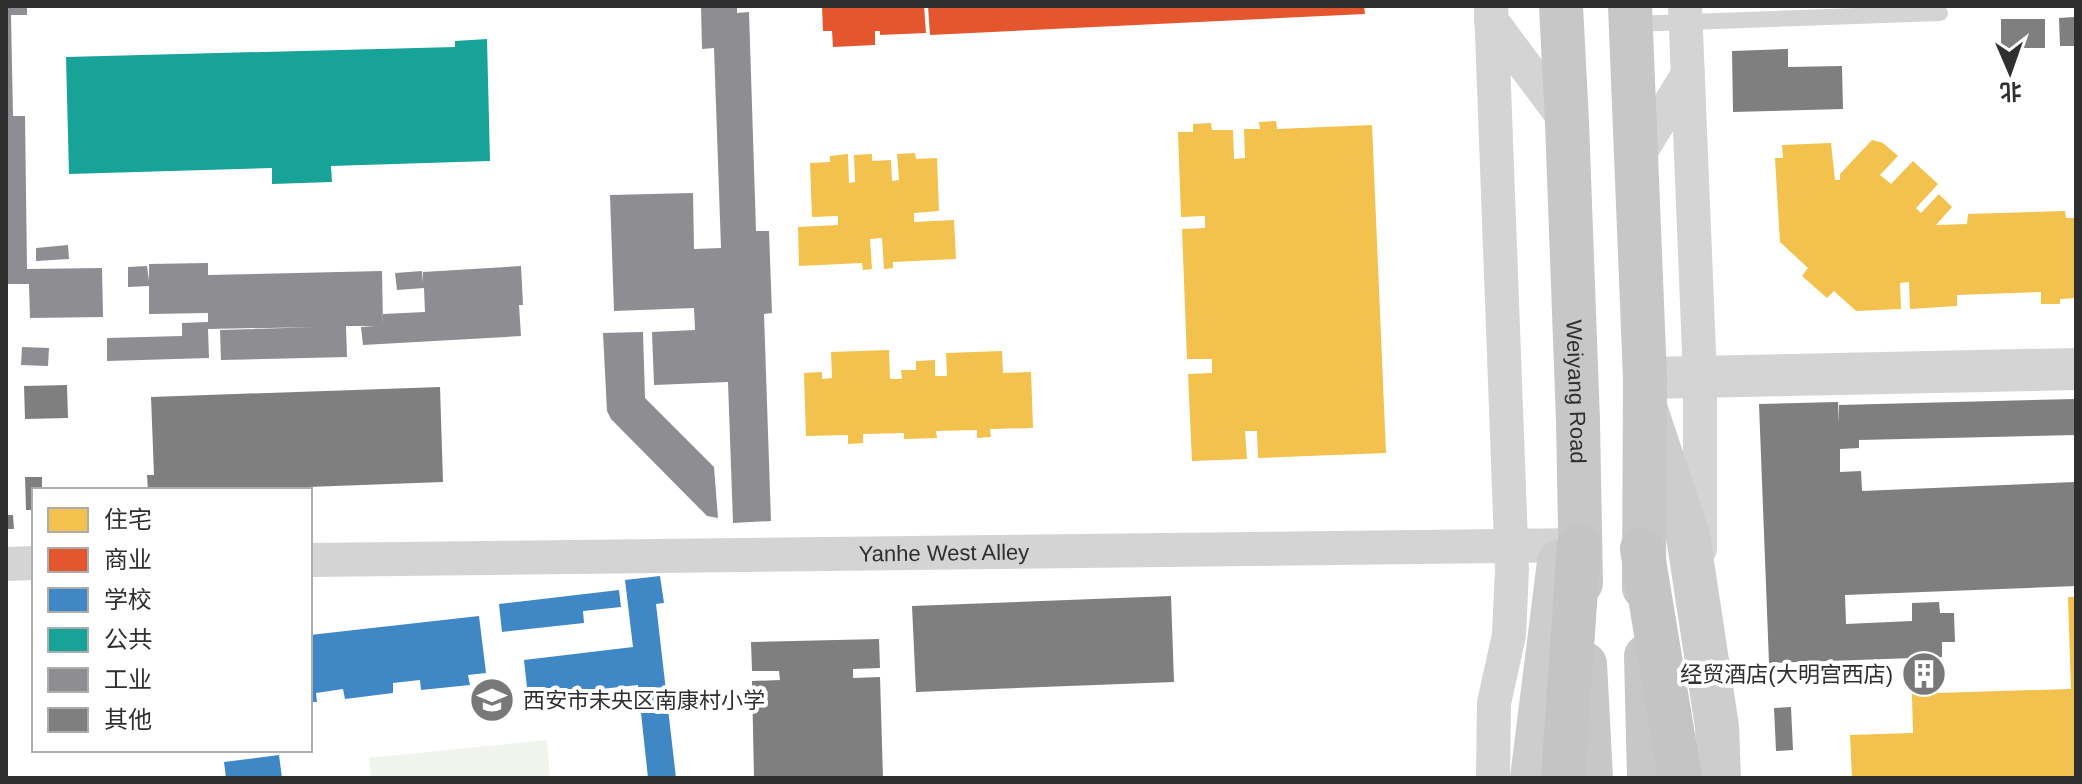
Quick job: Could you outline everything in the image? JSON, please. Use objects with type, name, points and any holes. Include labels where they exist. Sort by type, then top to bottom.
[{"type":"highway","points":[[1563,778],[1570,545]]},
{"type":"highway","points":[[1642,549],[1680,778]]},
{"type":"main road","name":"Weiyang Road","points":[[1561,6],[1578,421],[1570,545],[1591,778]]},
{"type":"main road","points":[[1630,15],[1645,392],[1642,549],[1649,778]]},
{"type":"main road","points":[[1645,392],[1688,536],[1717,727],[1719,778]]},
{"type":"main road","points":[[1532,778],[1570,545]]},
{"type":"street","points":[[1491,13],[1567,122]]},
{"type":"street","points":[[1491,13],[1511,546],[1509,635],[1494,703],[1493,778]]},
{"type":"street","points":[[1686,14],[1700,377],[1700,613]]},
{"type":"street","points":[[1635,161],[1688,74]]},
{"type":"street","points":[[1645,392],[1700,377],[2076,369]]},
{"type":"street","name":"Yanhe West Alley","points":[[312,560],[1570,545]]},
{"type":"street","points":[[6,564],[32,563]]},
{"type":"lane","points":[[1630,15],[1940,13]]},
{"type":"shaded area","points":[[547,740],[550,778],[371,778],[369,758]]},
{"type":"building: 住宅","points":[[1276,121],[1277,129],[1372,125],[1386,453],[1258,458],[1257,431],[1245,431],[1247,459],[1192,461],[1188,374],[1212,373],[1212,359],[1187,359],[1182,229],[1205,228],[1205,216],[1181,217],[1178,132],[1193,132],[1193,124],[1211,123],[1212,130],[1233,130],[1234,159],[1245,158],[1244,129],[1260,129],[1259,122]]},
{"type":"building: 住宅","points":[[1872,140],[1883,143],[1898,156],[1880,175],[1891,184],[1913,161],[1938,184],[1916,208],[1921,213],[1939,194],[1952,207],[1936,225],[1967,224],[1968,214],[2065,211],[2066,218],[2076,218],[2076,298],[2060,299],[2060,304],[2041,304],[2041,292],[1957,295],[1957,306],[1910,309],[1909,282],[1900,283],[1901,309],[1856,311],[1834,291],[1827,298],[1802,276],[1808,268],[1780,242],[1775,158],[1783,158],[1782,145],[1831,143],[1835,180],[1840,180],[1840,174]]},
{"type":"building: 住宅","points":[[915,153],[916,159],[937,158],[939,211],[914,213],[914,222],[954,220],[956,259],[893,262],[893,268],[884,269],[882,238],[870,239],[872,269],[863,270],[862,263],[799,266],[798,227],[838,225],[838,216],[812,217],[810,163],[830,162],[830,156],[848,154],[849,183],[855,182],[854,155],[872,154],[872,161],[891,160],[892,181],[899,180],[897,154]]},
{"type":"building: 住宅","points":[[889,350],[890,379],[902,379],[901,370],[916,370],[916,361],[935,360],[935,376],[947,376],[946,353],[1002,351],[1003,373],[1031,372],[1033,428],[990,429],[991,437],[977,438],[977,430],[936,431],[937,438],[904,439],[904,433],[863,434],[863,443],[848,444],[848,435],[806,436],[804,373],[822,372],[822,379],[832,378],[831,352]]},
{"type":"building: 住宅","name":"经贸酒店(大明宫西店)","points":[[2068,597],[2076,597],[2076,778],[1852,778],[1850,735],[1913,733],[1911,659],[1936,658],[1937,693],[2071,689]]},
{"type":"building: 商业","points":[[822,6],[924,6],[926,33],[880,35],[880,31],[875,31],[875,45],[833,47],[832,31],[823,31]]},
{"type":"building: 商业","points":[[928,6],[1364,6],[1365,14],[930,35]]},
{"type":"building: 学校","points":[[660,576],[664,603],[656,604],[676,778],[648,778],[638,685],[528,697],[524,660],[633,647],[625,580]]},
{"type":"building: 学校","points":[[619,590],[621,607],[583,611],[584,623],[502,632],[499,604]]},
{"type":"building: 学校","points":[[479,616],[486,673],[468,675],[470,685],[421,690],[420,680],[393,683],[393,693],[345,699],[343,689],[316,693],[317,702],[312,702],[312,635]]},
{"type":"building: 学校","points":[[279,755],[282,778],[226,778],[224,762]]},
{"type":"building: 公共","points":[[487,39],[490,161],[331,166],[332,182],[272,184],[272,168],[69,174],[66,57],[455,47],[455,41]]},
{"type":"building: 工业","points":[[6,6],[27,6],[27,15],[11,15],[13,116],[25,116],[27,269],[102,268],[103,317],[30,318],[29,284],[6,284]]},
{"type":"building: 工业","points":[[701,6],[737,6],[737,13],[749,12],[756,231],[769,231],[772,313],[764,314],[771,521],[733,523],[728,382],[654,385],[652,332],[695,330],[694,308],[614,311],[610,195],[693,193],[694,249],[721,248],[714,48],[702,49]]},
{"type":"building: 工业","points":[[68,245],[69,259],[36,261],[36,248]]},
{"type":"building: 工业","points":[[208,263],[208,275],[382,271],[383,326],[383,314],[425,312],[424,288],[397,290],[395,273],[422,271],[423,283],[423,272],[521,266],[521,336],[363,345],[361,327],[375,326],[346,326],[347,357],[221,360],[220,330],[317,327],[208,329],[209,358],[107,361],[107,338],[182,336],[182,323],[208,322],[208,313],[149,314],[149,286],[128,287],[128,267],[147,266],[149,281],[149,264]]},
{"type":"building: 工业","points":[[643,332],[645,398],[714,467],[718,518],[707,516],[611,419],[607,411],[603,333]]},
{"type":"building: 工业","points":[[22,347],[49,348],[48,366],[21,365]]},
{"type":"building: 其他","points":[[2074,17],[2075,46],[2060,46],[2059,18]]},
{"type":"building: 其他","points":[[2001,19],[2045,19],[2045,48],[2001,48]]},
{"type":"building: 其他","points":[[1788,49],[1788,67],[1842,66],[1843,109],[1733,112],[1732,51]]},
{"type":"building: 其他","points":[[67,385],[68,418],[25,419],[24,386]]},
{"type":"building: 其他","points":[[440,387],[443,482],[280,488],[148,488],[147,475],[154,475],[151,397]]},
{"type":"building: 其他","points":[[2076,399],[2076,435],[1859,440],[1859,448],[1840,449],[1840,472],[1861,471],[1862,491],[2075,482],[2076,586],[1845,595],[1846,624],[1912,621],[1912,603],[1939,602],[1940,613],[1954,613],[1955,642],[1942,642],[1942,657],[1769,663],[1759,404],[1838,402],[1839,423],[1839,405]]},
{"type":"building: 其他","points":[[25,477],[42,477],[42,488],[32,488],[32,510],[26,510]]},
{"type":"building: 其他","points":[[6,515],[13,515],[14,529],[6,529]]},
{"type":"building: 其他","points":[[1171,596],[1174,682],[916,692],[912,606]]},
{"type":"building: 其他","points":[[879,639],[880,668],[853,669],[853,678],[880,677],[883,778],[754,778],[752,681],[780,680],[779,671],[752,671],[751,642]]},
{"type":"building: 其他","points":[[1791,707],[1793,750],[1776,751],[1774,708]]},
{"type":"place","name":"经贸酒店(大明宫西店)","points":[[1924,674]]},
{"type":"place","name":"西安市未央区南康村小学","points":[[492,700]]}]
